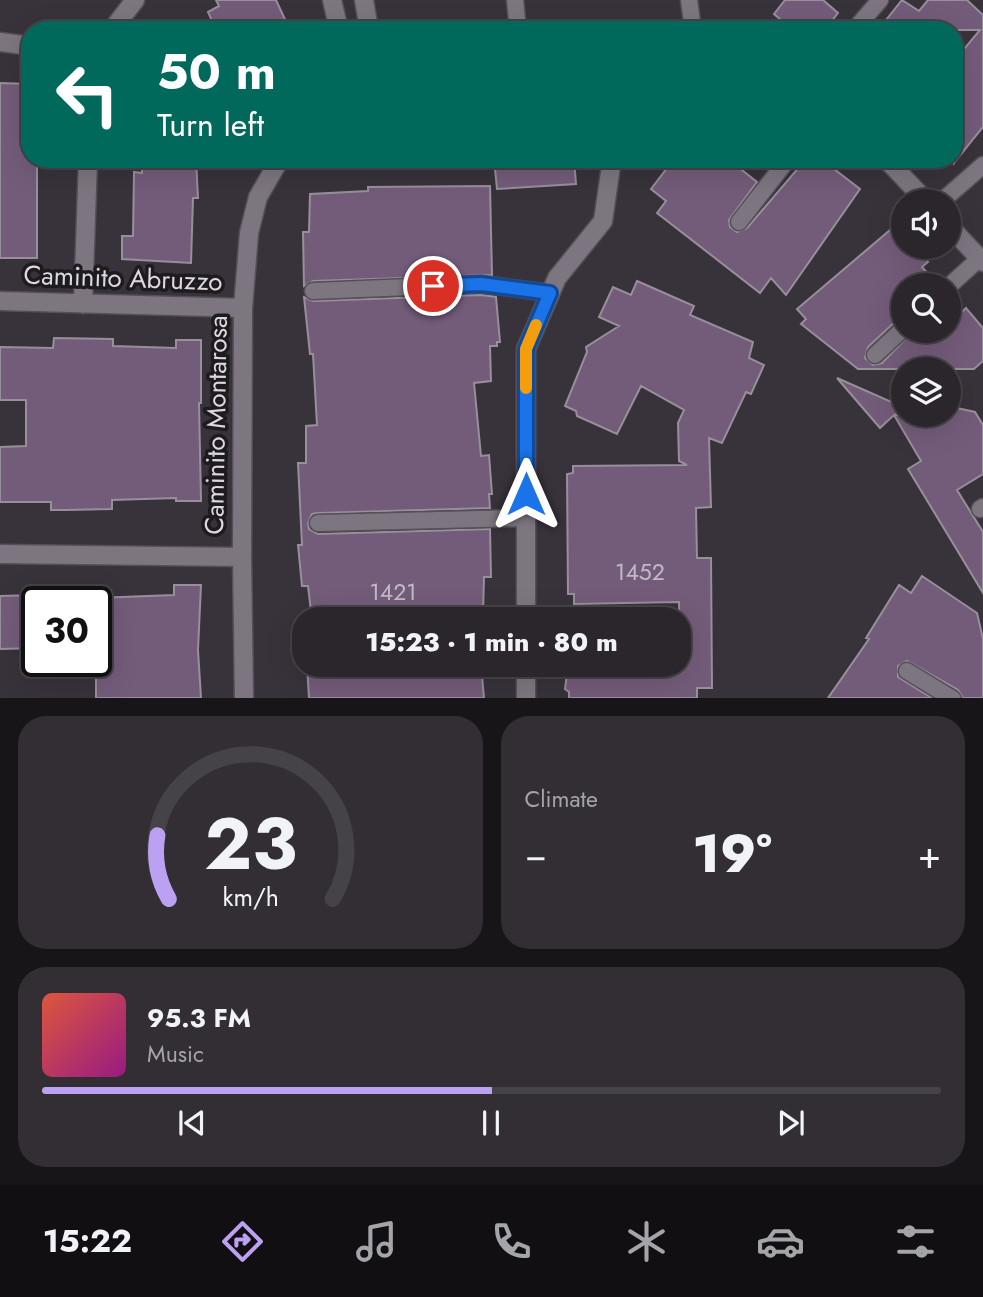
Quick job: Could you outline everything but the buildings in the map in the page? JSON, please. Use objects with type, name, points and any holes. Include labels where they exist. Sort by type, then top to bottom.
[{"type":"street","points":[[119,21],[135,0]]},
{"type":"street","points":[[332,0],[337,21]]},
{"type":"street","points":[[364,0],[368,21]]},
{"type":"street","points":[[0,42],[21,45]]},
{"type":"street","points":[[83,304],[88,168]]},
{"type":"street","name":"Caminito Montarosa","points":[[244,698],[243,308],[248,233],[258,197],[275,168]]},
{"type":"street","points":[[526,607],[526,349],[557,278],[603,221],[611,168]]},
{"type":"street","points":[[895,168],[915,189]]},
{"type":"street","points":[[961,239],[981,260]]},
{"type":"street","name":"Caminito Abruzzo","points":[[0,301],[243,308]]},
{"type":"street","points":[[0,554],[242,557]]},
{"type":"street","points":[[526,677],[526,698]]},
{"type":"lane","points":[[515,0],[517,21]]},
{"type":"lane","points":[[690,0],[692,21]]},
{"type":"lane","points":[[862,21],[880,0]]},
{"type":"lane","points":[[956,189],[983,165]]},
{"type":"lane","points":[[739,222],[781,168]]},
{"type":"lane","points":[[961,276],[981,260]]},
{"type":"lane","points":[[313,290],[481,284],[550,293]]},
{"type":"lane","points":[[875,355],[891,340]]},
{"type":"lane","points":[[318,523],[526,519]]},
{"type":"lane","points":[[907,671],[953,698]]},
{"type":"slow traffic","points":[[526,388],[526,349],[536,325]]},
{"type":"route","points":[[433,286],[481,284],[550,293],[526,349],[526,494]]}]
